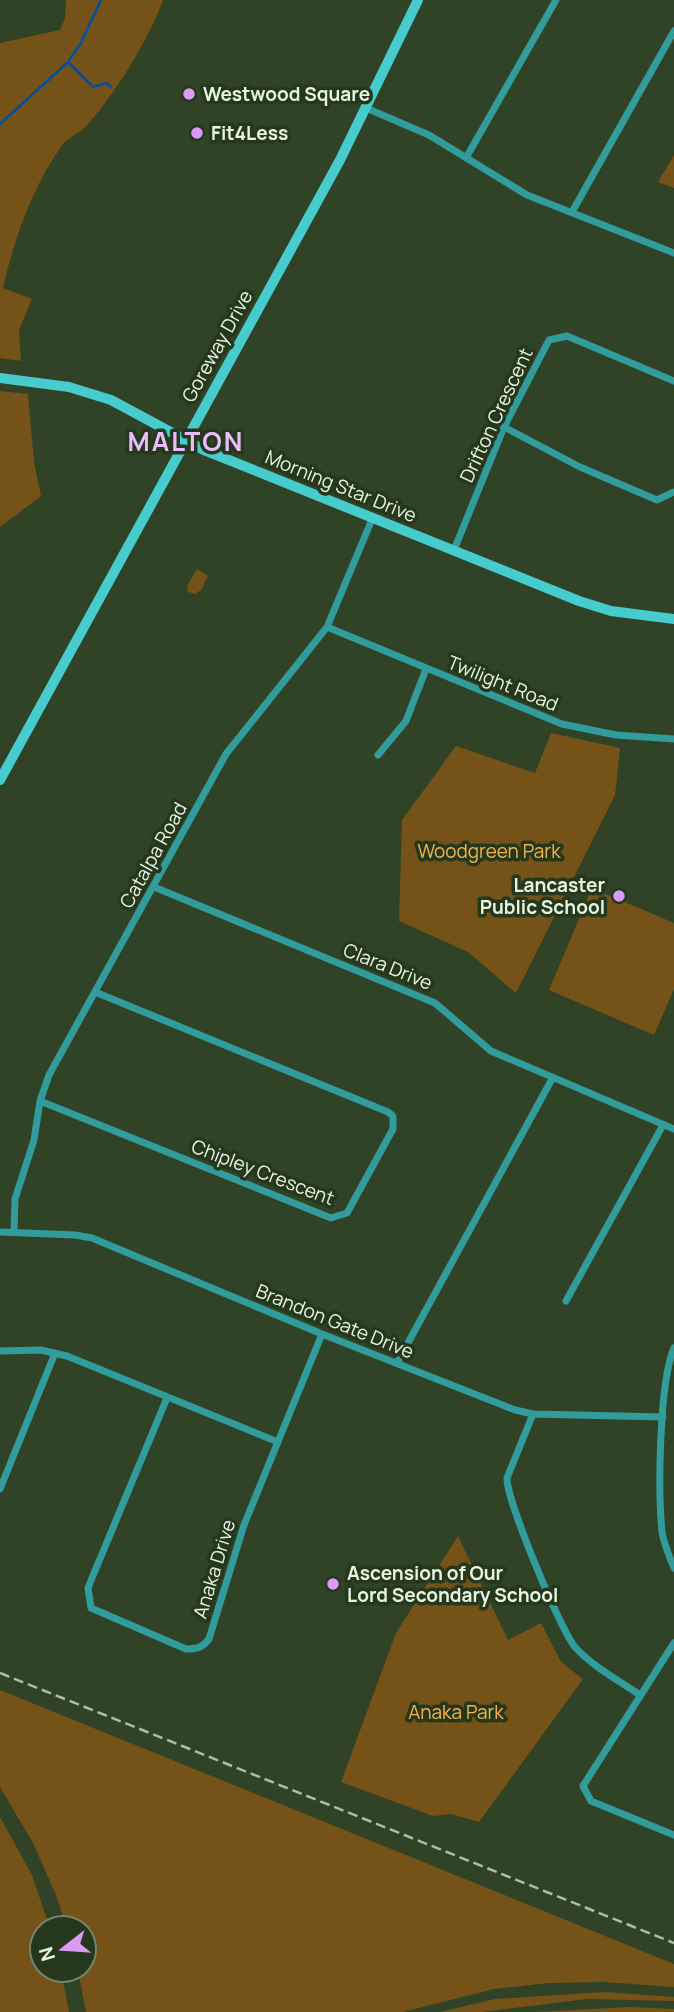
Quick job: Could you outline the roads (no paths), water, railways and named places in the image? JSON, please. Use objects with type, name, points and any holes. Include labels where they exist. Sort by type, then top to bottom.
[{"type":"main road","name":"Goreway Drive","points":[[0,780],[366,108],[418,0]]},
{"type":"main road","name":"Morning Star Drive","points":[[0,378],[44,383],[101,396],[186,440],[454,550],[611,611],[674,619]]},
{"type":"street","points":[[466,158],[556,0]]},
{"type":"street","points":[[572,212],[674,31]]},
{"type":"street","points":[[366,108],[429,135],[527,195],[674,253]]},
{"type":"street","name":"Drifton Crescent","points":[[454,550],[504,427],[549,340],[567,336],[674,381]]},
{"type":"street","points":[[504,427],[580,467],[657,500],[674,492]]},
{"type":"street","name":"Catalpa Road","points":[[14,1232],[15,1199],[34,1140],[40,1101],[49,1075],[226,754],[327,627],[373,517]]},
{"type":"street","name":"Twilight Road","points":[[327,627],[562,724],[616,735],[674,739]]},
{"type":"street","points":[[378,755],[406,721],[426,668]]},
{"type":"street","name":"Clara Drive","points":[[154,887],[435,1003],[491,1051],[674,1129]]},
{"type":"street","name":"Chipley Crescent","points":[[40,1101],[331,1218],[347,1213],[393,1129],[393,1116],[388,1112],[95,992]]},
{"type":"street","points":[[397,1363],[552,1079]]},
{"type":"street","points":[[566,1301],[663,1125]]},
{"type":"street","name":"Brandon Gate Drive","points":[[0,1232],[92,1238],[515,1410],[533,1413],[663,1417]]},
{"type":"street","name":"Anaka Drive","points":[[167,1398],[92,1578],[89,1600],[91,1608],[186,1649],[203,1647],[209,1639],[239,1540],[323,1334]]},
{"type":"street","points":[[674,1348],[666,1373],[662,1467],[662,1530],[674,1567]]},
{"type":"street","points":[[0,1351],[41,1350],[55,1353],[278,1442]]},
{"type":"street","points":[[0,1489],[55,1353]]},
{"type":"street","points":[[533,1413],[507,1478],[506,1489],[516,1516],[574,1645],[592,1662],[640,1695]]},
{"type":"street","points":[[662,1467],[672,1467]]},
{"type":"street","points":[[674,1643],[583,1786],[591,1801],[674,1835]]},
{"type":"waterway","points":[[0,124],[68,62],[81,43],[101,0]]},
{"type":"waterway","points":[[68,62],[93,87],[107,83],[111,87]]},
{"type":"railway","points":[[0,1673],[674,1943]]},
{"type":"place","name":"Westwood Square","points":[[189,94]]},
{"type":"place","name":"Fit4Less","points":[[197,133]]},
{"type":"place","name":"Lancaster Public School","points":[[619,896]]},
{"type":"place","name":"Ascension of Our Lord Secondary School","points":[[333,1584]]},
{"type":"district","name":"MALTON","points":[[186,441]]},
{"type":"park label","name":"Woodgreen Park","points":[[489,851]]},
{"type":"park label","name":"Anaka Park","points":[[456,1712]]}]
